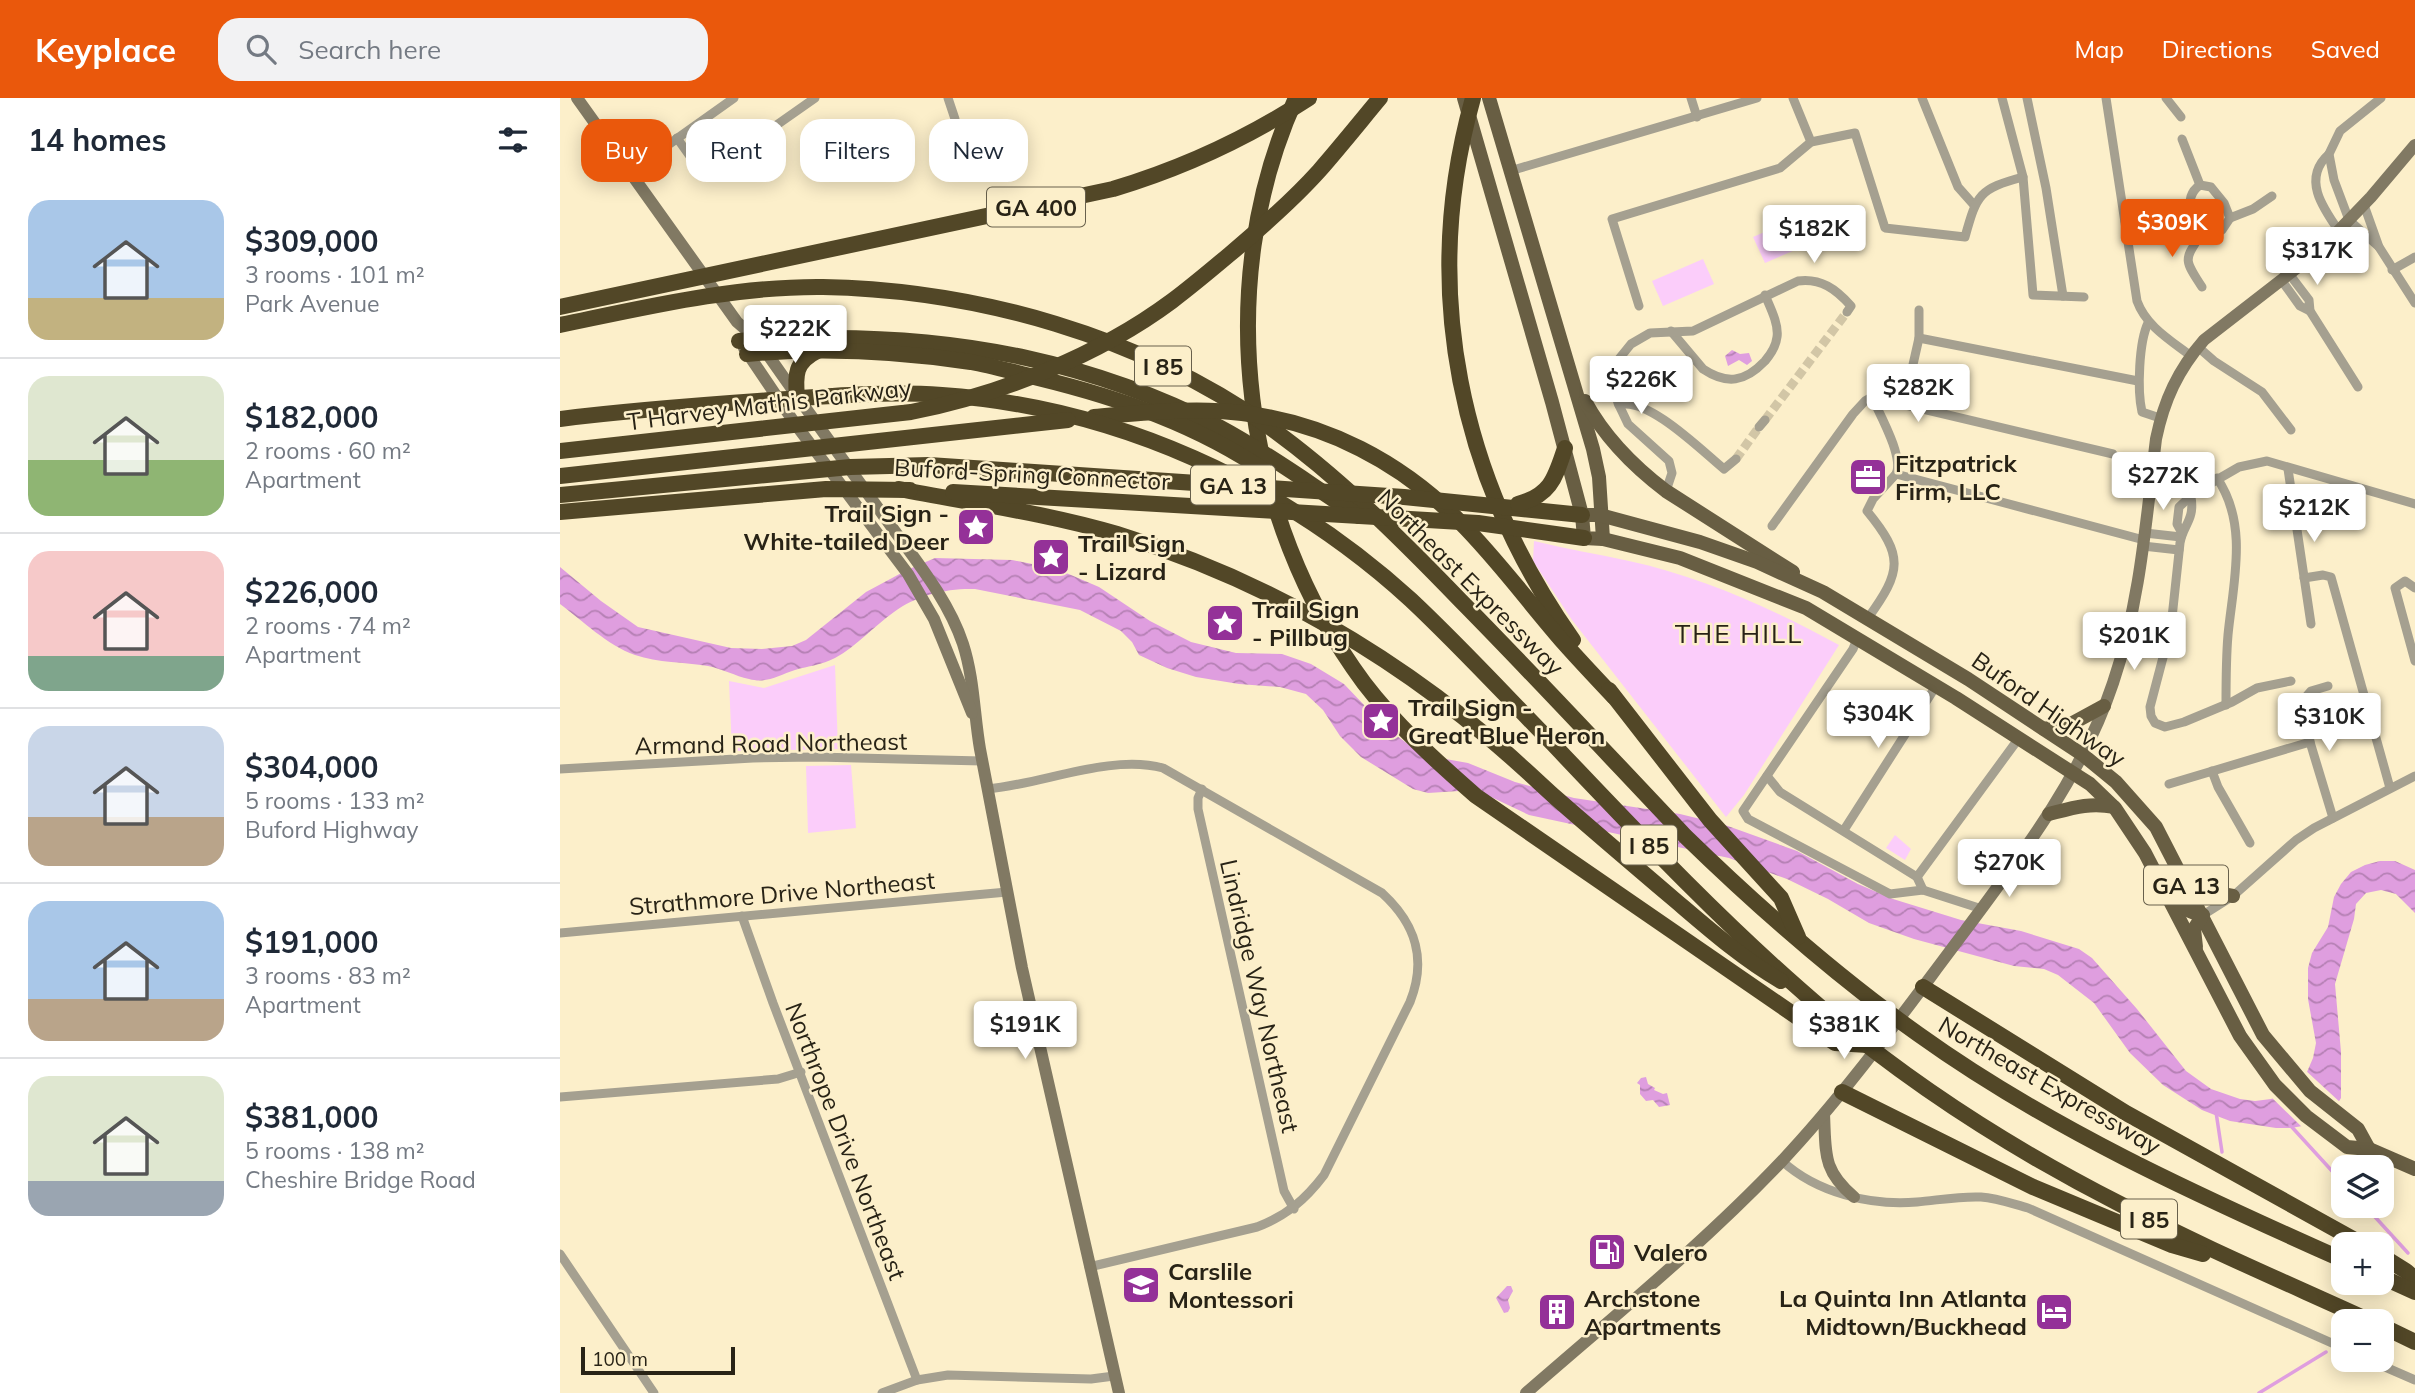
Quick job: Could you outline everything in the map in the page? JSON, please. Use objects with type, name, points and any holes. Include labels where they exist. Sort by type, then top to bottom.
[{"type":"highway","points":[[1296,98],[1274,159],[1261,208],[1252,259],[1249,361],[1256,432],[1274,502],[1305,582],[1332,633],[1365,683],[1391,715],[1476,796],[1835,1043],[1871,1048]]},
{"type":"highway","name":"GA 400","points":[[560,307],[1113,189],[1150,178],[1219,149],[1252,133],[1309,98]]},
{"type":"highway","name":"T Harvey Mathis Parkway","points":[[560,451],[850,420],[950,404],[1051,369],[1113,337],[1171,302],[1261,229],[1319,171],[1380,98]]},
{"type":"highway","points":[[1473,98],[1464,130],[1452,211],[1450,289],[1454,352],[1463,397],[1481,463],[1498,509],[1529,572],[1614,697],[1710,820],[1781,898],[1801,943]]},
{"type":"highway","name":"Northeast Expressway","points":[[560,325],[674,301],[761,290],[820,287],[917,294],[1000,309],[1067,327],[1182,375],[1265,424],[1337,481],[1408,547],[1685,836],[1801,943],[1920,1035],[2102,1146],[2331,1255]]},
{"type":"highway","points":[[743,347],[906,339],[1005,353],[1110,379],[1219,427],[1278,461],[1408,547]]},
{"type":"highway","points":[[761,345],[817,351],[908,354],[973,362],[1095,391],[1189,428],[1255,464],[1306,499],[1335,538]]},
{"type":"highway","points":[[797,397],[795,382],[802,360],[817,351]]},
{"type":"highway","name":"I 85","points":[[560,419],[631,410],[853,394],[935,394],[1061,414],[1126,432],[1208,464],[1261,491],[1335,538],[1374,568],[1429,618],[1684,881],[1806,994],[1871,1048],[1973,1120],[2044,1163],[2117,1203],[2249,1267],[2344,1309]]},
{"type":"highway","points":[[560,476],[1091,417],[1202,411],[1256,415],[1323,432],[1390,464],[1447,509],[1504,570],[1614,697]]},
{"type":"highway","points":[[1512,506],[1532,500],[1545,491],[1555,477],[1565,448]]},
{"type":"highway","name":"Buford-Spring Connector","points":[[560,495],[882,465],[981,467],[1512,506],[1583,514]]},
{"type":"highway","points":[[900,489],[1080,524],[1115,534],[1195,562],[1267,593],[1318,619],[1397,668],[1452,708],[1755,966],[1806,994]]},
{"type":"highway","name":"Buford-Spring Connector","points":[[560,512],[811,490],[900,489],[1478,523],[1584,538]]},
{"type":"highway","points":[[1926,983],[2126,1113],[2340,1232]]},
{"type":"highway","points":[[1842,1092],[2033,1188],[2172,1245],[2249,1267]]},
{"type":"highway","points":[[2394,1264],[2415,1279]]},
{"type":"highway","points":[[2394,1282],[2415,1292]]},
{"type":"highway","points":[[2394,1332],[2415,1342]]},
{"type":"main road","points":[[576,98],[591,119]]},
{"type":"main road","points":[[1464,98],[1565,448],[1583,514],[1584,538]]},
{"type":"main road","points":[[1489,98],[1599,477],[1603,539]]},
{"type":"main road","points":[[1526,1393],[1712,1229],[1782,1161],[1842,1092],[1871,1048],[1926,983],[2049,814],[2083,755],[2104,706],[2130,627],[2160,418],[2173,384],[2194,352],[2218,328],[2320,250],[2364,205],[2415,145]]},
{"type":"main road","points":[[636,182],[737,322],[761,345],[912,554],[947,610],[963,643],[1007,892],[1119,1393]]},
{"type":"main road","points":[[737,322],[743,347],[796,425],[908,574],[934,619],[975,720]]},
{"type":"main road","points":[[1570,374],[1594,418],[1635,466],[1666,491],[1779,561],[1823,592]]},
{"type":"main road","name":"Buford Highway","points":[[1583,514],[1600,514],[1700,542],[1757,562],[1823,592],[2083,755],[2116,782],[2156,827],[2263,1035],[2311,1091],[2358,1129],[2369,1149]]},
{"type":"main road","name":"Buford Highway","points":[[1584,538],[1603,539],[1680,558],[1807,608],[2090,784],[2115,808],[2145,853],[2246,1047],[2282,1093],[2347,1147],[2369,1149],[2415,1169]]},
{"type":"main road","points":[[2044,729],[2061,728],[2075,723],[2104,706]]},
{"type":"main road","points":[[2049,814],[2083,805],[2097,804],[2115,808]]},
{"type":"main road","points":[[2145,853],[2155,862],[2181,907],[2187,912],[2203,915],[2194,929],[2196,951]]},
{"type":"main road","points":[[2186,884],[2233,896]]},
{"type":"main road","points":[[1824,1114],[1828,1165],[1840,1185],[1854,1197]]},
{"type":"street","points":[[672,142],[734,98]]},
{"type":"street","points":[[677,138],[704,176],[815,98]]},
{"type":"street","points":[[948,98],[955,119]]},
{"type":"street","points":[[1691,98],[1697,117]]},
{"type":"street","points":[[1510,171],[1757,98]]},
{"type":"street","points":[[1793,98],[1811,142]]},
{"type":"street","points":[[1922,98],[1958,187],[1974,205]]},
{"type":"street","points":[[2002,98],[2023,177],[2034,295],[2084,297]]},
{"type":"street","points":[[2028,98],[2063,296]]},
{"type":"street","points":[[2106,98],[2141,313],[2148,323],[2262,392],[2291,430]]},
{"type":"street","points":[[2166,98],[2181,117]]},
{"type":"street","points":[[2339,231],[2321,206],[2315,183],[2320,162],[2329,154],[2340,131],[2381,98]]},
{"type":"street","points":[[1639,306],[1612,219],[1780,168],[1811,142],[1854,133],[1885,229],[1965,237],[1974,205],[1993,185],[2023,177]]},
{"type":"street","points":[[2182,139],[2200,185]]},
{"type":"street","points":[[2329,154],[2334,180],[2349,220],[2379,247]]},
{"type":"street","points":[[2315,183],[2334,180]]},
{"type":"street","points":[[2200,185],[2192,194],[2190,209],[2198,227],[2209,236],[2222,230],[2230,218],[2253,209],[2272,195]]},
{"type":"street","points":[[2200,185],[2211,187],[2224,203],[2230,218]]},
{"type":"street","points":[[2364,205],[2379,247],[2415,303]]},
{"type":"street","points":[[2125,221],[2190,209]]},
{"type":"street","points":[[2202,287],[2187,265],[2188,256],[2203,231]]},
{"type":"street","points":[[2392,270],[2415,257]]},
{"type":"street","points":[[2286,278],[2300,306],[2310,311],[2358,387]]},
{"type":"street","points":[[1666,491],[1672,473],[1669,461],[1628,424],[1619,405],[1611,373],[1631,344],[1650,333],[1693,331],[1792,282],[1812,279],[1843,297],[1851,306],[1847,312]]},
{"type":"street","points":[[1671,331],[1708,373],[1720,379],[1744,377],[1754,372],[1768,357],[1778,335],[1765,295]]},
{"type":"street","points":[[1912,369],[1919,338],[1919,310]]},
{"type":"street","points":[[2148,323],[2143,333],[2138,395],[2142,412],[2160,418]]},
{"type":"street","points":[[1919,338],[2138,381]]},
{"type":"street","points":[[1868,618],[1892,580],[1894,552],[1887,535],[1867,511],[1873,499],[1896,474],[1899,466],[1872,397]]},
{"type":"street","points":[[1772,526],[1853,414],[1864,401],[1872,397],[2113,454]]},
{"type":"street","points":[[1619,405],[1632,403],[1651,411],[1724,469],[1735,458]]},
{"type":"street","points":[[2291,681],[2257,688],[2226,705],[2184,722],[2165,727],[2155,723],[2150,707],[2171,627],[2181,535],[2177,524],[2179,507],[2217,478],[2239,467],[2267,461],[2415,504]]},
{"type":"street","points":[[2288,469],[2311,624]]},
{"type":"street","points":[[1896,474],[2179,550]]},
{"type":"street","points":[[2217,478],[2227,493],[2237,532],[2228,639],[2226,705]]},
{"type":"street","points":[[2144,539],[2181,535]]},
{"type":"street","points":[[2304,578],[2323,575],[2331,577],[2390,788]]},
{"type":"street","points":[[2415,589],[2406,581],[2395,588],[2415,661]]},
{"type":"street","points":[[1857,639],[1853,649],[1743,811],[1748,819],[1890,894],[1923,890],[1982,908]]},
{"type":"street","points":[[1844,830],[1936,686]]},
{"type":"street","points":[[2329,687],[2311,691],[2305,698],[2310,742],[2333,818]]},
{"type":"street","points":[[1917,877],[2019,738]]},
{"type":"street","points":[[2169,785],[2310,742]]},
{"type":"street","name":"Armand Road Northeast","points":[[560,769],[765,757],[982,761]]},
{"type":"street","points":[[987,789],[1016,787],[1132,763],[1163,768],[1382,893],[1405,918],[1416,946],[1418,976],[1410,1002],[1324,1174],[1310,1194],[1294,1209],[1276,1220],[1256,1227],[1089,1267]]},
{"type":"street","points":[[2212,771],[2218,787],[2250,843]]},
{"type":"street","points":[[1767,776],[1780,792],[1917,877],[1923,890]]},
{"type":"street","points":[[2203,915],[2233,896],[2296,839],[2415,776]]},
{"type":"street","name":"Lindridge Way Northeast","points":[[1202,789],[1198,798],[1198,809],[1284,1191],[1294,1209]]},
{"type":"street","name":"Strathmore Drive Northeast","points":[[560,933],[1007,892]]},
{"type":"street","name":"Northrope Drive Northeast","points":[[743,916],[773,1003],[916,1380]]},
{"type":"street","points":[[560,1097],[778,1079],[801,1072]]},
{"type":"street","points":[[1782,1161],[1806,1179],[1854,1197],[1897,1203],[1984,1197],[2028,1208],[2331,1343]]},
{"type":"street","points":[[560,1254],[653,1393]]},
{"type":"street","points":[[2394,1371],[2415,1380]]},
{"type":"street","points":[[882,1393],[916,1380],[948,1375],[1091,1379],[1114,1376]]},
{"type":"shaded area","points":[[1806,214],[1818,240],[1765,263],[1753,237]]},
{"type":"shaded area","points":[[1703,259],[1714,284],[1663,306],[1652,281]]},
{"type":"shaded area","points":[[1534,541],[1629,561],[1711,585],[1789,619],[1839,645],[1744,795],[1726,817],[1572,620],[1533,561]]},
{"type":"shaded area","points":[[835,665],[838,749],[732,751],[729,681],[764,688]]},
{"type":"shaded area","points":[[851,765],[856,828],[808,833],[806,766]]},
{"type":"shaded area","points":[[1895,835],[1911,849],[1905,860],[1886,848]]},
{"type":"water","points":[[1732,350],[1740,354],[1749,353],[1752,361],[1747,365],[1739,360],[1728,366],[1725,356]]},
{"type":"water","points":[[935,558],[1012,560],[1057,569],[1099,587],[1150,621],[1191,642],[1236,653],[1282,654],[1311,664],[1344,684],[1386,728],[1423,755],[1468,763],[1515,782],[1574,798],[1680,814],[1725,825],[1797,851],[1858,884],[1893,899],[1961,920],[2021,931],[2079,949],[2092,958],[2137,1009],[2186,1071],[2211,1089],[2240,1099],[2271,1099],[2285,1093],[2307,1072],[2316,1043],[2308,999],[2308,968],[2312,953],[2328,927],[2334,897],[2351,872],[2380,861],[2395,861],[2415,870],[2415,913],[2396,894],[2381,890],[2366,893],[2356,904],[2335,984],[2341,1052],[2341,1098],[2333,1111],[2308,1125],[2291,1128],[2230,1121],[2202,1110],[2163,1085],[2130,1053],[2094,1003],[2058,975],[2044,969],[2014,966],[1914,939],[1869,923],[1787,879],[1729,858],[1529,815],[1489,796],[1459,791],[1428,793],[1413,789],[1361,757],[1340,736],[1323,710],[1306,694],[1280,687],[1196,677],[1167,668],[1139,655],[1132,642],[1121,631],[1080,610],[975,589],[943,591],[903,606],[835,658],[773,678],[755,680],[708,666],[635,655],[605,639],[560,604],[560,567],[638,627],[731,648],[792,646],[806,640],[866,592]]},
{"type":"water","points":[[1646,1077],[1654,1090],[1667,1093],[1670,1105],[1659,1107],[1653,1100],[1646,1101],[1640,1094],[1640,1085],[1637,1083]]},
{"type":"water","points":[[1507,1286],[1511,1286],[1513,1291],[1508,1300],[1510,1308],[1504,1313],[1496,1298]]},
{"type":"pier","points":[[2304,1069],[2342,1104],[2336,1114],[2322,1123],[2304,1129],[2269,1095],[2283,1090],[2295,1081]]},
{"type":"waterway","points":[[2216,1112],[2222,1152]]},
{"type":"waterway","points":[[2290,1125],[2331,1170]]},
{"type":"waterway","points":[[2376,1218],[2408,1253]]},
{"type":"waterway","points":[[2259,1393],[2326,1352]]},
{"type":"tunnel","points":[[1765,420],[1847,312]]},
{"type":"tunnel","points":[[1736,459],[1759,427]]},
{"type":"place","name":"Fitzpatrick Firm, LLC","points":[[1868,477]]},
{"type":"place","name":"Trail Sign - White-tailed Deer","points":[[976,527]]},
{"type":"place","name":"Trail Sign - Lizard","points":[[1051,557]]},
{"type":"place","name":"Trail Sign - Pillbug","points":[[1225,623]]},
{"type":"place","name":"Trail Sign - Great Blue Heron","points":[[1381,721]]},
{"type":"place","name":"Valero","points":[[1607,1252]]},
{"type":"place","name":"Carslile Montessori","points":[[1141,1285]]},
{"type":"place","name":"Archstone Apartments","points":[[1557,1312]]},
{"type":"place","name":"La Quinta Inn Atlanta Midtown/Buckhead","points":[[2054,1312]]},
{"type":"district","name":"THE HILL","points":[[1739,633]]}]
